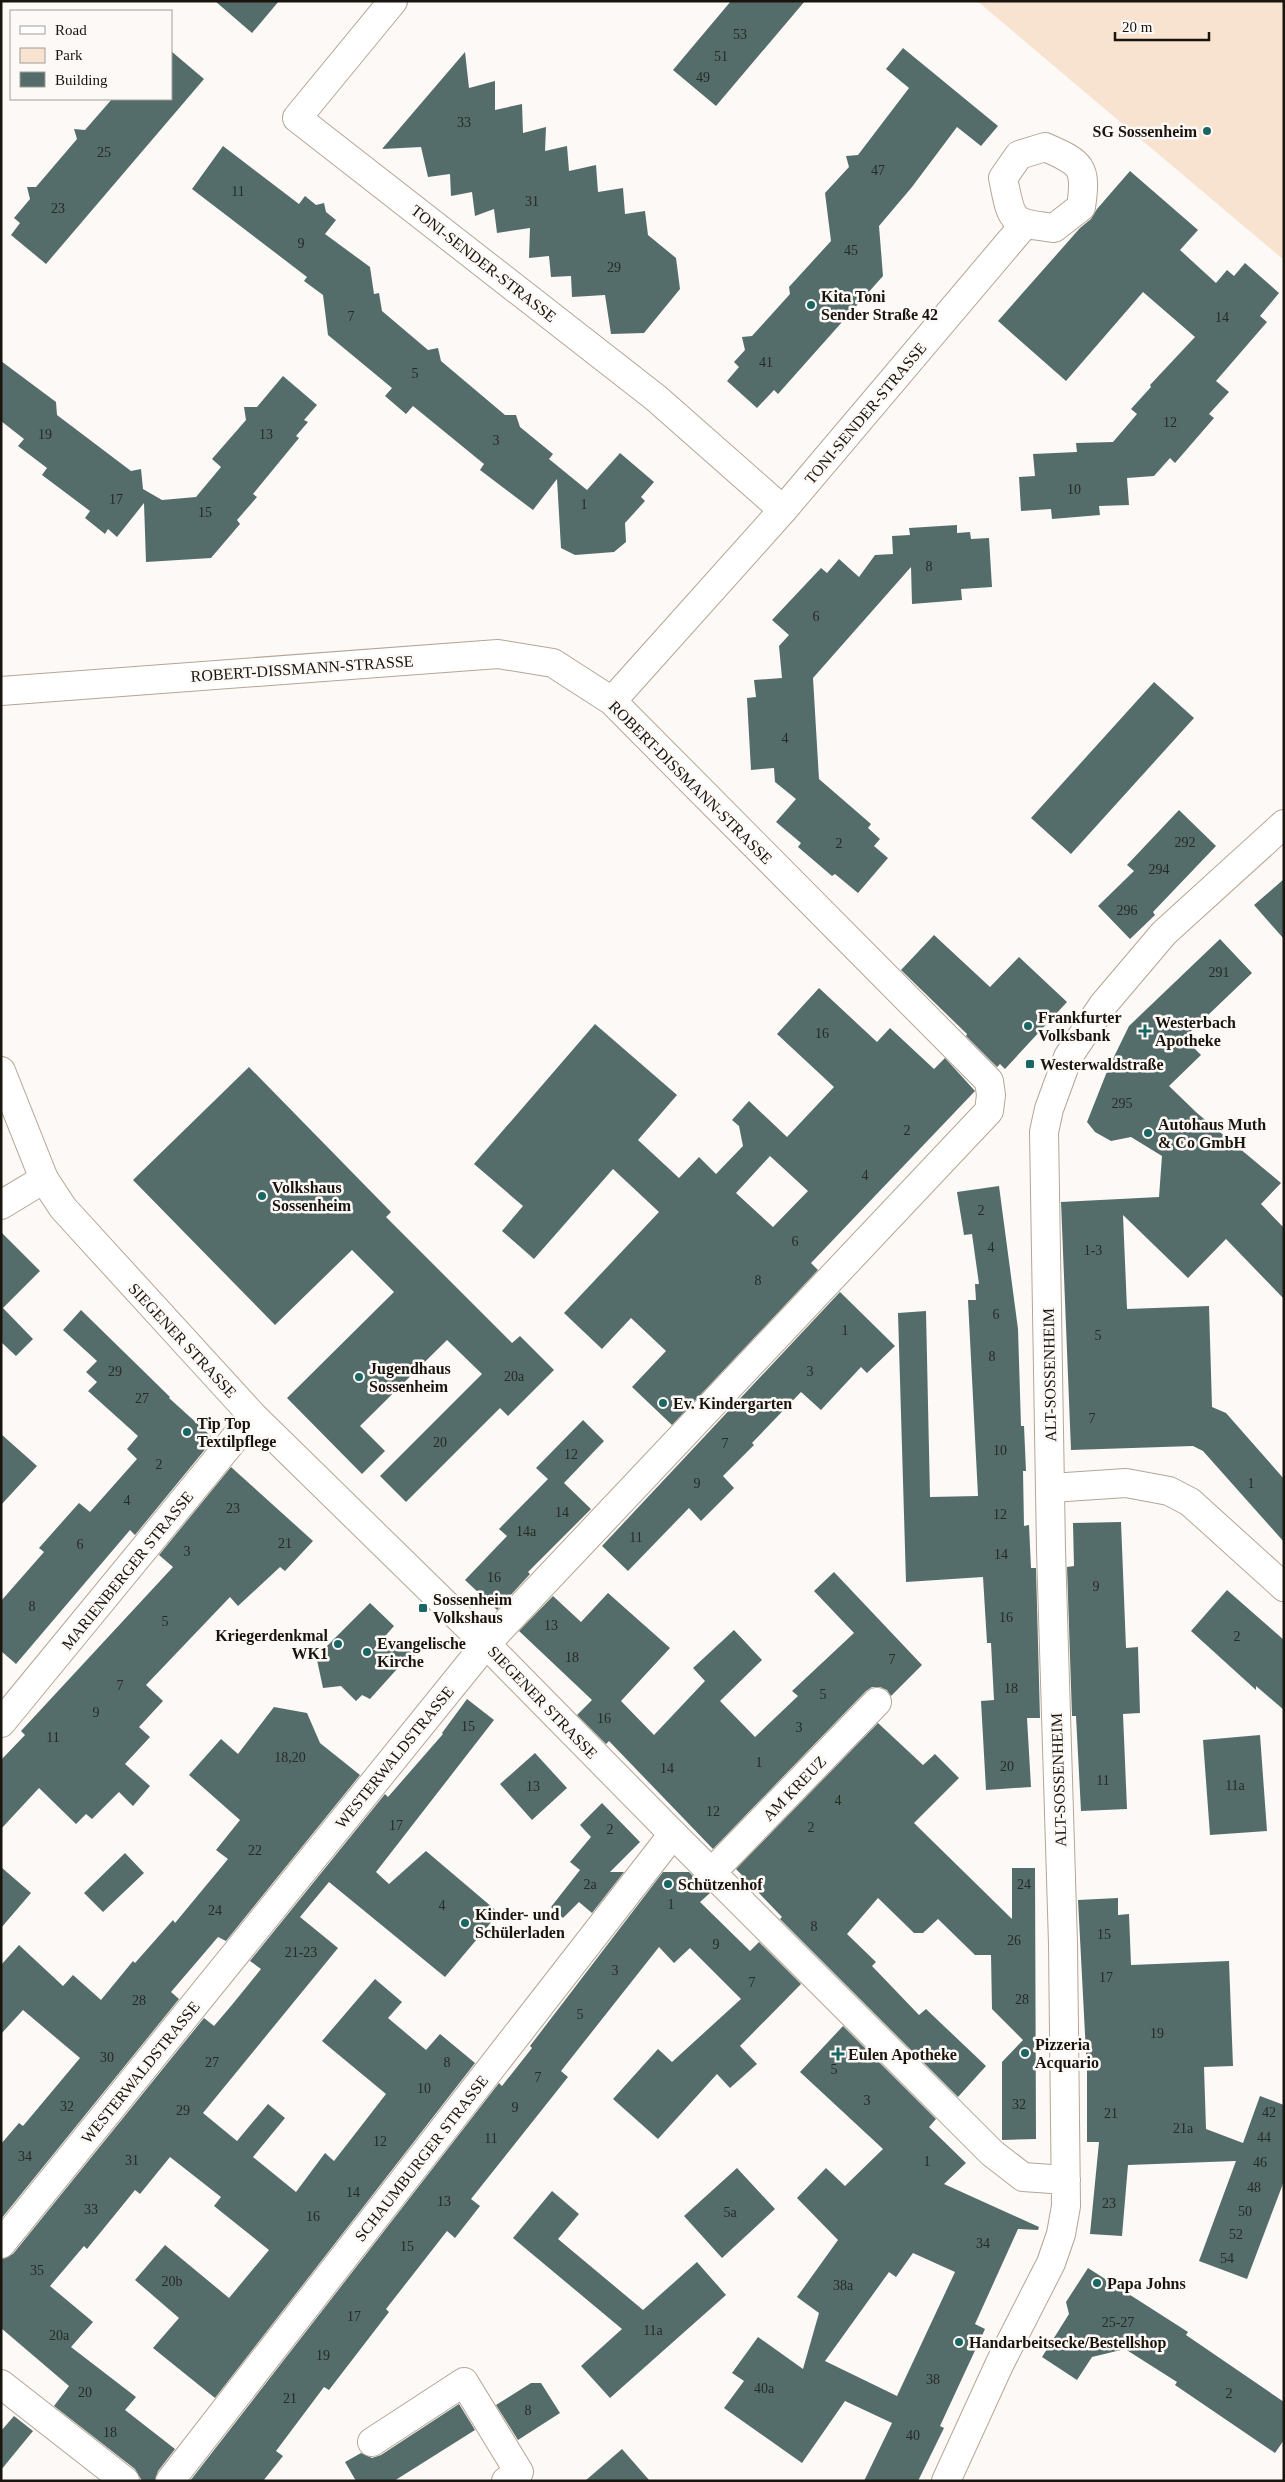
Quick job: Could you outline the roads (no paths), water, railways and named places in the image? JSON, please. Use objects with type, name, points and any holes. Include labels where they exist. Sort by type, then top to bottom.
[{"type":"street","name":"TONI-SENDER-STRASSE","points":[[393,1],[297,118],[656,398],[783,510]]},
{"type":"street","name":"TONI-SENDER-STRASSE","points":[[612,701],[783,510],[1024,225]]},
{"type":"street","name":"ROBERT-DISSMANN-STRASSE","points":[[1,691],[498,654],[553,663],[612,701],[989,1080],[991,1094]]},
{"type":"street","name":"ALT-SOSSENHEIM","points":[[951,2478],[1000,2364],[1051,2263],[1061,2234],[1066,2206],[1063,1944],[1044,1132],[1050,1108],[1068,1057],[1103,1005],[1164,933],[1284,824]]},
{"type":"street","name":"SIEGENER STRASSE","points":[[1,1071],[44,1179],[63,1208],[253,1416],[486,1644],[672,1834],[1007,2166],[1023,2177],[1066,2180]]},
{"type":"street","name":"WESTERWALDSTRASSE","points":[[1,2244],[486,1644],[989,1110],[991,1094]]},
{"type":"street","points":[[1,1205],[44,1179]]},
{"type":"street","name":"MARIENBERGER STRASSE","points":[[1,1723],[253,1416]]},
{"type":"street","points":[[1051,1488],[1126,1483],[1169,1491],[1190,1502],[1284,1587]]},
{"type":"street","name":"AM KREUZ","points":[[711,1873],[877,1702]]},
{"type":"street","name":"SCHAUMBURGER STRASSE","points":[[170,2481],[672,1834]]},
{"type":"street","points":[[372,2442],[464,2382],[519,2472],[506,2481]]},
{"type":"street","points":[[1,2384],[125,2481]]},
{"type":"place","name":"SG Sossenheim","points":[[1207,131]]},
{"type":"place","name":"Kita Toni Sender Straße 42","points":[[811,305]]},
{"type":"place","name":"Frankfurter Volksbank","points":[[1028,1026]]},
{"type":"place","name":"Westerbach Apotheke","points":[[1145,1031]]},
{"type":"place","name":"Westerwaldstraße","points":[[1030,1064]]},
{"type":"place","name":"Autohaus Muth & Co GmbH","points":[[1148,1133]]},
{"type":"place","name":"Volkshaus Sossenheim","points":[[262,1196]]},
{"type":"place","name":"Jugendhaus Sossenheim","points":[[359,1377]]},
{"type":"place","name":"Ev. Kindergarten","points":[[663,1403]]},
{"type":"place","name":"Tip Top Textilpflege","points":[[187,1432]]},
{"type":"place","name":"Sossenheim Volkshaus","points":[[423,1608]]},
{"type":"place","name":"Kriegerdenkmal WK1","points":[[338,1644]]},
{"type":"place","name":"Evangelische Kirche","points":[[367,1652]]},
{"type":"place","name":"Schützenhof","points":[[668,1884]]},
{"type":"place","name":"Kinder- und Schülerladen","points":[[465,1923]]},
{"type":"place","name":"Pizzeria Acquario","points":[[1025,2053]]},
{"type":"place","name":"Eulen Apotheke","points":[[838,2054]]},
{"type":"place","name":"Papa Johns","points":[[1097,2283]]},
{"type":"place","name":"Handarbeitsecke/Bestellshop","points":[[959,2342]]}]
